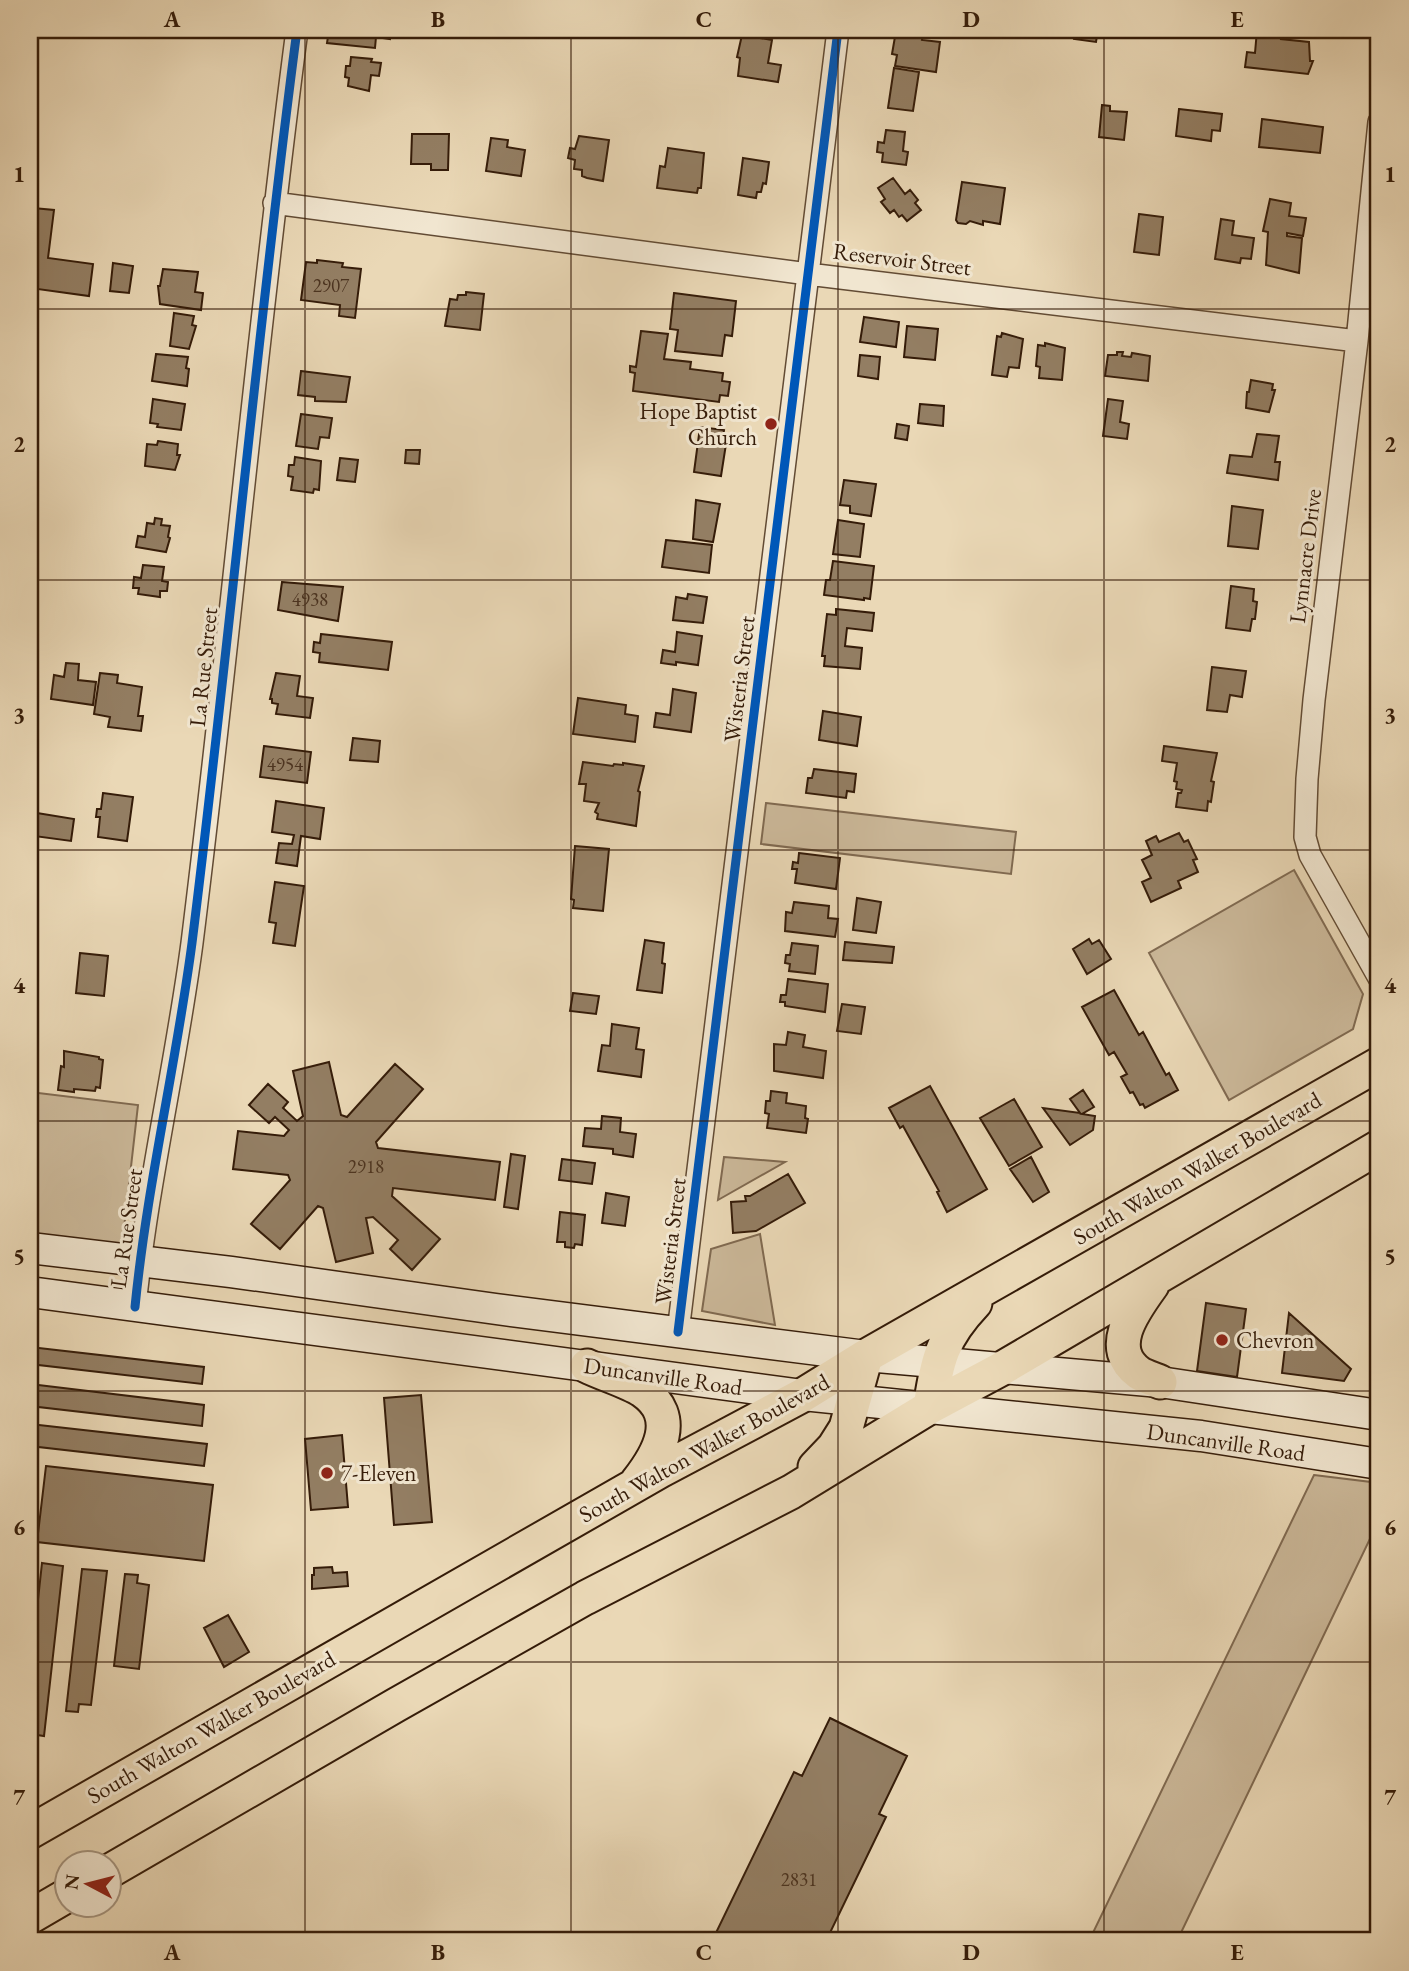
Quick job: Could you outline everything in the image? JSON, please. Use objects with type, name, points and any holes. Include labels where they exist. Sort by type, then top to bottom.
[{"type":"main road","name":"South Walton Walker Boulevard","points":[[30,1832],[634,1486],[803,1395],[866,1356],[1379,1064]]},
{"type":"main road","points":[[122,1864],[585,1598],[791,1492],[930,1407],[1001,1369],[1379,1147]]},
{"type":"main road","name":"Duncanville Road","points":[[30,1248],[140,1260],[866,1356],[1160,1382],[1379,1415]]},
{"type":"main road","points":[[1157,1277],[1128,1318],[1124,1338],[1126,1359],[1140,1373],[1160,1382]]},
{"type":"main road","points":[[930,1407],[937,1363],[944,1342],[957,1322],[989,1287]]},
{"type":"main road","points":[[371,1337],[377,1291]]},
{"type":"main road","name":"Duncanville Road","points":[[30,1292],[803,1395],[1201,1436],[1379,1464]]},
{"type":"main road","points":[[791,1492],[834,1447],[846,1427],[866,1356]]},
{"type":"main road","points":[[587,1366],[642,1390],[653,1401],[662,1418],[662,1438],[655,1458],[634,1486]]},
{"type":"main road","points":[[30,1917],[52,1904]]},
{"type":"street","name":"La Rue Street","points":[[135,1307],[140,1260],[191,946],[274,203],[297,30]]},
{"type":"street","name":"Wisteria Street","points":[[678,1332],[838,30]]},
{"type":"street","name":"Lynnacre Drive","points":[[1379,122],[1357,341],[1314,701],[1305,836],[1310,855],[1379,978]]},
{"type":"street","name":"Reservoir Street","points":[[274,203],[808,274],[1357,341]]},
{"type":"shaded area","points":[[766,803],[1016,832],[1011,874],[761,844]]},
{"type":"shaded area","points":[[1294,870],[1363,994],[1353,1029],[1229,1100],[1149,953]]},
{"type":"shaded area","points":[[30,1092],[138,1105],[119,1272],[30,1260]]},
{"type":"shaded area","points":[[724,1157],[785,1162],[718,1200]]},
{"type":"shaded area","points":[[760,1234],[775,1325],[702,1311],[711,1249]]},
{"type":"shaded area","points":[[1314,1475],[1379,1483],[1379,1520],[1177,1941],[1089,1941]]},
{"type":"building","points":[[329,30],[391,30],[390,39],[376,37],[375,48],[327,43]]},
{"type":"building","points":[[1075,30],[1098,30],[1096,42],[1074,39]]},
{"type":"building","points":[[1257,30],[1282,33],[1281,39],[1309,42],[1310,61],[1313,61],[1308,74],[1245,67],[1247,52],[1255,53]]},
{"type":"building","points":[[896,31],[923,35],[922,40],[940,42],[936,72],[895,66],[897,55],[892,54]]},
{"type":"building","points":[[742,35],[772,40],[768,63],[781,65],[778,82],[738,76],[740,58],[737,57]]},
{"type":"building","points":[[351,57],[372,59],[371,62],[381,63],[379,76],[371,75],[369,91],[348,86],[346,66],[350,66]]},
{"type":"building","points":[[894,68],[919,72],[913,111],[888,108]]},
{"type":"building","points":[[1102,105],[1110,106],[1110,111],[1127,112],[1124,140],[1099,137]]},
{"type":"building","points":[[1179,109],[1222,114],[1220,131],[1212,130],[1211,141],[1176,136]]},
{"type":"building","points":[[1262,119],[1323,127],[1320,153],[1259,147]]},
{"type":"building","points":[[886,130],[905,132],[903,151],[908,152],[906,165],[882,162],[883,153],[877,152],[878,142],[884,143]]},
{"type":"building","points":[[412,134],[449,134],[448,170],[431,170],[431,164],[411,164]]},
{"type":"building","points":[[579,136],[609,140],[603,181],[582,176],[582,170],[574,169],[575,160],[568,158],[570,148],[575,149]]},
{"type":"building","points":[[491,138],[508,140],[507,147],[525,150],[521,176],[486,171]]},
{"type":"building","points":[[668,148],[704,153],[701,188],[698,188],[697,193],[657,188],[660,166],[665,167]]},
{"type":"building","points":[[743,158],[769,162],[766,184],[763,183],[756,198],[738,195]]},
{"type":"building","points":[[893,178],[905,194],[910,190],[918,200],[915,203],[921,210],[907,221],[902,215],[899,217],[894,210],[890,213],[881,202],[885,199],[878,188]]},
{"type":"building","points":[[962,182],[1005,188],[1000,224],[983,221],[983,225],[970,221],[966,224],[958,223],[956,220]]},
{"type":"building","points":[[1270,199],[1291,203],[1289,216],[1306,218],[1303,236],[1287,233],[1287,236],[1302,238],[1299,273],[1266,265],[1268,232],[1263,231]]},
{"type":"building","points":[[33,208],[54,210],[48,258],[93,264],[89,296],[30,288]]},
{"type":"building","points":[[1139,214],[1163,217],[1159,255],[1134,252]]},
{"type":"building","points":[[1221,219],[1234,221],[1232,235],[1254,238],[1251,259],[1241,258],[1240,263],[1215,259]]},
{"type":"building","points":[[317,260],[343,263],[342,267],[361,269],[355,318],[339,316],[340,305],[301,300],[306,262],[317,263]]},
{"type":"building","points":[[113,263],[133,266],[129,293],[110,291]]},
{"type":"building","points":[[163,269],[198,272],[195,292],[203,293],[201,310],[160,304],[158,286]]},
{"type":"building","points":[[466,292],[484,294],[480,330],[445,326],[450,299],[457,300],[458,295],[466,295]]},
{"type":"building","points":[[674,293],[736,301],[732,336],[725,335],[722,356],[675,351],[678,330],[670,329]]},
{"type":"building","points":[[174,313],[194,316],[192,325],[196,326],[189,349],[170,346]]},
{"type":"building","points":[[864,317],[899,322],[896,347],[860,342]]},
{"type":"building","points":[[907,326],[938,329],[935,360],[904,357]]},
{"type":"building","points":[[641,331],[668,334],[664,359],[691,362],[690,369],[723,373],[722,381],[730,382],[728,396],[720,395],[719,402],[633,391],[635,373],[630,372],[630,366],[636,367]]},
{"type":"building","points":[[1002,333],[1023,339],[1019,368],[1009,367],[1007,377],[992,375],[997,336],[1001,337]]},
{"type":"building","points":[[1045,343],[1065,348],[1062,380],[1039,378],[1040,367],[1036,366],[1038,345],[1045,346]]},
{"type":"building","points":[[1117,352],[1123,352],[1122,356],[1131,357],[1132,353],[1150,356],[1148,381],[1105,376],[1108,355],[1117,355]]},
{"type":"building","points":[[156,354],[188,357],[187,386],[152,381]]},
{"type":"building","points":[[860,355],[880,357],[878,379],[858,376]]},
{"type":"building","points":[[301,371],[350,377],[346,402],[315,401],[315,397],[298,395]]},
{"type":"building","points":[[1251,380],[1273,384],[1272,390],[1275,390],[1269,412],[1246,408]]},
{"type":"building","points":[[153,399],[185,404],[181,430],[157,427],[158,424],[150,423]]},
{"type":"building","points":[[1108,399],[1123,401],[1120,422],[1129,424],[1127,439],[1103,436]]},
{"type":"building","points":[[920,404],[944,406],[943,426],[918,423]]},
{"type":"building","points":[[301,414],[332,418],[329,438],[320,437],[318,449],[296,446]]},
{"type":"building","points":[[897,424],[909,426],[907,440],[895,438]]},
{"type":"building","points":[[700,427],[724,430],[722,443],[726,444],[721,476],[694,472]]},
{"type":"building","points":[[1257,434],[1279,436],[1275,462],[1280,462],[1278,480],[1227,473],[1230,455],[1252,457]]},
{"type":"building","points":[[158,441],[178,444],[177,455],[180,455],[175,470],[145,466],[147,444],[157,445]]},
{"type":"building","points":[[406,450],[420,450],[419,464],[405,463]]},
{"type":"building","points":[[295,457],[321,461],[319,490],[314,489],[313,493],[291,490],[293,477],[288,476],[289,465],[294,465]]},
{"type":"building","points":[[340,458],[358,460],[355,482],[337,480]]},
{"type":"building","points":[[844,480],[876,484],[871,516],[850,513],[850,506],[840,505]]},
{"type":"building","points":[[696,500],[720,504],[713,542],[693,539]]},
{"type":"building","points":[[1232,506],[1263,510],[1258,549],[1228,546]]},
{"type":"building","points":[[155,518],[162,519],[161,525],[170,526],[166,552],[136,547],[138,536],[145,537],[147,523],[154,524]]},
{"type":"building","points":[[838,520],[864,524],[860,557],[833,554]]},
{"type":"building","points":[[666,540],[712,545],[709,573],[662,567]]},
{"type":"building","points":[[833,561],[874,566],[870,599],[824,595]]},
{"type":"building","points":[[143,565],[164,567],[162,581],[168,582],[167,591],[160,591],[160,597],[138,594],[139,588],[133,588],[134,577],[141,578]]},
{"type":"building","points":[[282,582],[343,587],[338,621],[278,610]]},
{"type":"building","points":[[1231,586],[1254,589],[1253,601],[1257,602],[1250,631],[1226,628]]},
{"type":"building","points":[[688,594],[707,597],[703,623],[673,620],[676,597],[687,599]]},
{"type":"building","points":[[1378,599],[1379,635],[1376,635],[1376,618],[1371,617],[1372,606],[1377,606]]},
{"type":"building","points":[[836,609],[874,613],[872,631],[847,628],[845,646],[862,648],[860,669],[824,666],[825,656],[822,656],[827,614],[836,615]]},
{"type":"building","points":[[677,632],[702,636],[698,665],[661,663],[663,650],[675,652]]},
{"type":"building","points":[[321,634],[392,642],[388,670],[319,662],[320,653],[313,652],[314,642],[320,643]]},
{"type":"building","points":[[66,663],[79,664],[78,680],[96,682],[93,705],[51,699],[54,675],[64,677]]},
{"type":"building","points":[[1212,667],[1246,671],[1242,697],[1230,695],[1227,712],[1207,710]]},
{"type":"building","points":[[100,673],[118,675],[117,683],[142,687],[138,716],[143,716],[141,731],[108,727],[110,717],[94,714]]},
{"type":"building","points":[[276,673],[300,676],[297,696],[313,698],[310,718],[276,714],[278,704],[272,703],[270,699]]},
{"type":"building","points":[[673,689],[696,693],[691,732],[654,727],[656,713],[670,715]]},
{"type":"building","points":[[578,698],[626,705],[625,714],[638,716],[635,742],[573,734]]},
{"type":"building","points":[[823,711],[861,717],[857,746],[819,740]]},
{"type":"building","points":[[353,738],[380,741],[378,762],[350,760]]},
{"type":"building","points":[[264,746],[311,752],[307,783],[260,777]]},
{"type":"building","points":[[1164,746],[1217,753],[1211,781],[1214,782],[1211,802],[1208,801],[1207,811],[1176,807],[1178,793],[1182,790],[1176,789],[1177,782],[1174,781],[1177,763],[1162,761]]},
{"type":"building","points":[[583,762],[644,766],[638,791],[636,826],[597,819],[598,814],[595,812],[599,803],[584,801],[586,784],[579,784]]},
{"type":"building","points":[[814,769],[856,774],[854,792],[847,791],[846,798],[806,793],[808,778],[812,778]]},
{"type":"building","points":[[103,793],[133,797],[127,841],[98,837],[100,817],[96,817],[97,809],[101,809]]},
{"type":"building","points":[[276,801],[324,808],[320,839],[301,836],[297,866],[276,863],[279,843],[292,844],[294,835],[272,832]]},
{"type":"building","points":[[37,813],[74,819],[71,841],[34,836]]},
{"type":"building","points":[[1179,833],[1184,842],[1188,840],[1197,859],[1193,860],[1198,872],[1178,881],[1181,888],[1151,902],[1142,882],[1151,878],[1142,860],[1152,855],[1146,841],[1156,836],[1159,842]]},
{"type":"building","points":[[575,846],[609,849],[603,911],[573,908],[574,900],[571,899]]},
{"type":"building","points":[[799,853],[840,858],[836,889],[795,883],[797,869],[792,869],[793,862],[798,863]]},
{"type":"building","points":[[275,882],[304,886],[295,946],[273,943],[276,923],[269,922]]},
{"type":"building","points":[[857,898],[881,902],[876,933],[853,930]]},
{"type":"building","points":[[794,902],[829,906],[828,918],[838,919],[835,937],[785,931],[786,912],[792,913]]},
{"type":"building","points":[[1089,939],[1092,944],[1099,940],[1111,959],[1087,974],[1073,949]]},
{"type":"building","points":[[645,940],[664,943],[662,993],[637,990]]},
{"type":"building","points":[[845,942],[894,947],[892,963],[843,960]]},
{"type":"building","points":[[792,943],[818,946],[815,974],[789,971],[790,964],[785,963]]},
{"type":"building","points":[[80,953],[108,956],[104,996],[76,993]]},
{"type":"building","points":[[788,979],[828,984],[825,1012],[785,1006],[785,1002],[780,1002],[781,995],[786,995]]},
{"type":"building","points":[[1114,990],[1139,1035],[1143,1032],[1166,1075],[1169,1073],[1178,1090],[1145,1108],[1143,1104],[1140,1105],[1133,1092],[1130,1093],[1121,1077],[1127,1074],[1114,1052],[1109,1055],[1082,1007]]},
{"type":"building","points":[[573,993],[599,996],[596,1014],[570,1011]]},
{"type":"building","points":[[842,1004],[865,1007],[861,1034],[837,1031]]},
{"type":"building","points":[[612,1024],[639,1028],[636,1049],[644,1050],[641,1077],[598,1071],[602,1045],[610,1046]]},
{"type":"building","points":[[788,1032],[805,1035],[803,1047],[826,1051],[823,1078],[774,1071],[774,1044],[786,1045]]},
{"type":"building","points":[[64,1051],[103,1060],[100,1088],[96,1087],[95,1091],[74,1089],[74,1092],[58,1090],[61,1066],[64,1067]]},
{"type":"building","points":[[329,1062],[341,1115],[347,1117],[395,1064],[423,1089],[376,1142],[378,1148],[500,1162],[495,1200],[393,1188],[392,1196],[440,1239],[412,1270],[390,1249],[398,1240],[373,1217],[366,1218],[373,1253],[336,1262],[323,1208],[318,1206],[280,1249],[251,1224],[290,1180],[288,1175],[233,1169],[238,1131],[284,1136],[289,1130],[275,1117],[269,1123],[249,1105],[268,1084],[288,1102],[283,1108],[297,1121],[303,1116],[293,1071]]},
{"type":"building","points":[[930,1086],[987,1189],[947,1212],[937,1192],[939,1191],[903,1126],[900,1128],[889,1108]]},
{"type":"building","points":[[1083,1090],[1094,1107],[1082,1114],[1095,1116],[1093,1130],[1070,1145],[1043,1108],[1080,1113],[1070,1099]]},
{"type":"building","points":[[771,1091],[787,1093],[786,1103],[806,1106],[806,1133],[767,1128],[769,1114],[765,1113],[766,1101],[770,1101]]},
{"type":"building","points":[[1014,1099],[1042,1147],[1009,1166],[980,1118]]},
{"type":"building","points":[[602,1116],[621,1118],[620,1132],[636,1134],[633,1157],[613,1154],[613,1149],[583,1146],[585,1128],[601,1129]]},
{"type":"building","points":[[511,1154],[525,1156],[518,1209],[504,1207]]},
{"type":"building","points":[[1031,1157],[1049,1192],[1033,1202],[1010,1169]]},
{"type":"building","points":[[562,1159],[595,1163],[592,1184],[559,1180]]},
{"type":"building","points":[[788,1174],[805,1203],[756,1231],[733,1233],[731,1202],[746,1201],[745,1196],[750,1196]]},
{"type":"building","points":[[606,1193],[629,1197],[625,1226],[602,1223]]},
{"type":"building","points":[[560,1212],[585,1215],[582,1245],[565,1247],[565,1242],[557,1242]]},
{"type":"building","name":"Chevron","points":[[1206,1303],[1246,1309],[1237,1377],[1197,1371]]},
{"type":"building","points":[[1289,1313],[1351,1369],[1344,1381],[1282,1373]]},
{"type":"building","points":[[30,1347],[204,1367],[202,1384],[30,1364]]},
{"type":"building","points":[[30,1384],[204,1405],[202,1426],[30,1406]]},
{"type":"building","points":[[421,1395],[432,1522],[394,1525],[384,1398]]},
{"type":"building","points":[[30,1424],[207,1444],[204,1466],[30,1446]]},
{"type":"building","name":"7-Eleven","points":[[342,1435],[348,1507],[311,1510],[305,1439]]},
{"type":"building","points":[[46,1466],[213,1485],[204,1561],[37,1542]]},
{"type":"building","points":[[42,1563],[63,1566],[44,1736],[30,1734],[30,1673]]},
{"type":"building","points":[[332,1567],[333,1573],[347,1572],[348,1586],[312,1589],[314,1568]]},
{"type":"building","points":[[82,1569],[107,1571],[91,1705],[79,1704],[78,1712],[66,1711]]},
{"type":"building","points":[[125,1574],[138,1575],[137,1583],[149,1585],[139,1669],[114,1666]]},
{"type":"building","points":[[228,1615],[249,1652],[224,1667],[204,1628]]},
{"type":"building","points":[[830,1718],[907,1756],[879,1814],[886,1817],[826,1941],[712,1941],[794,1772],[802,1776]]},
{"type":"cycle path","points":[[135,1307],[147,1216],[192,943],[297,30]]},
{"type":"cycle path","points":[[678,1332],[838,30]]},
{"type":"place","name":"Hope Baptist Church","points":[[771,424]]},
{"type":"place","name":"Chevron","points":[[1222,1340]]},
{"type":"place","name":"7-Eleven","points":[[327,1473]]}]
